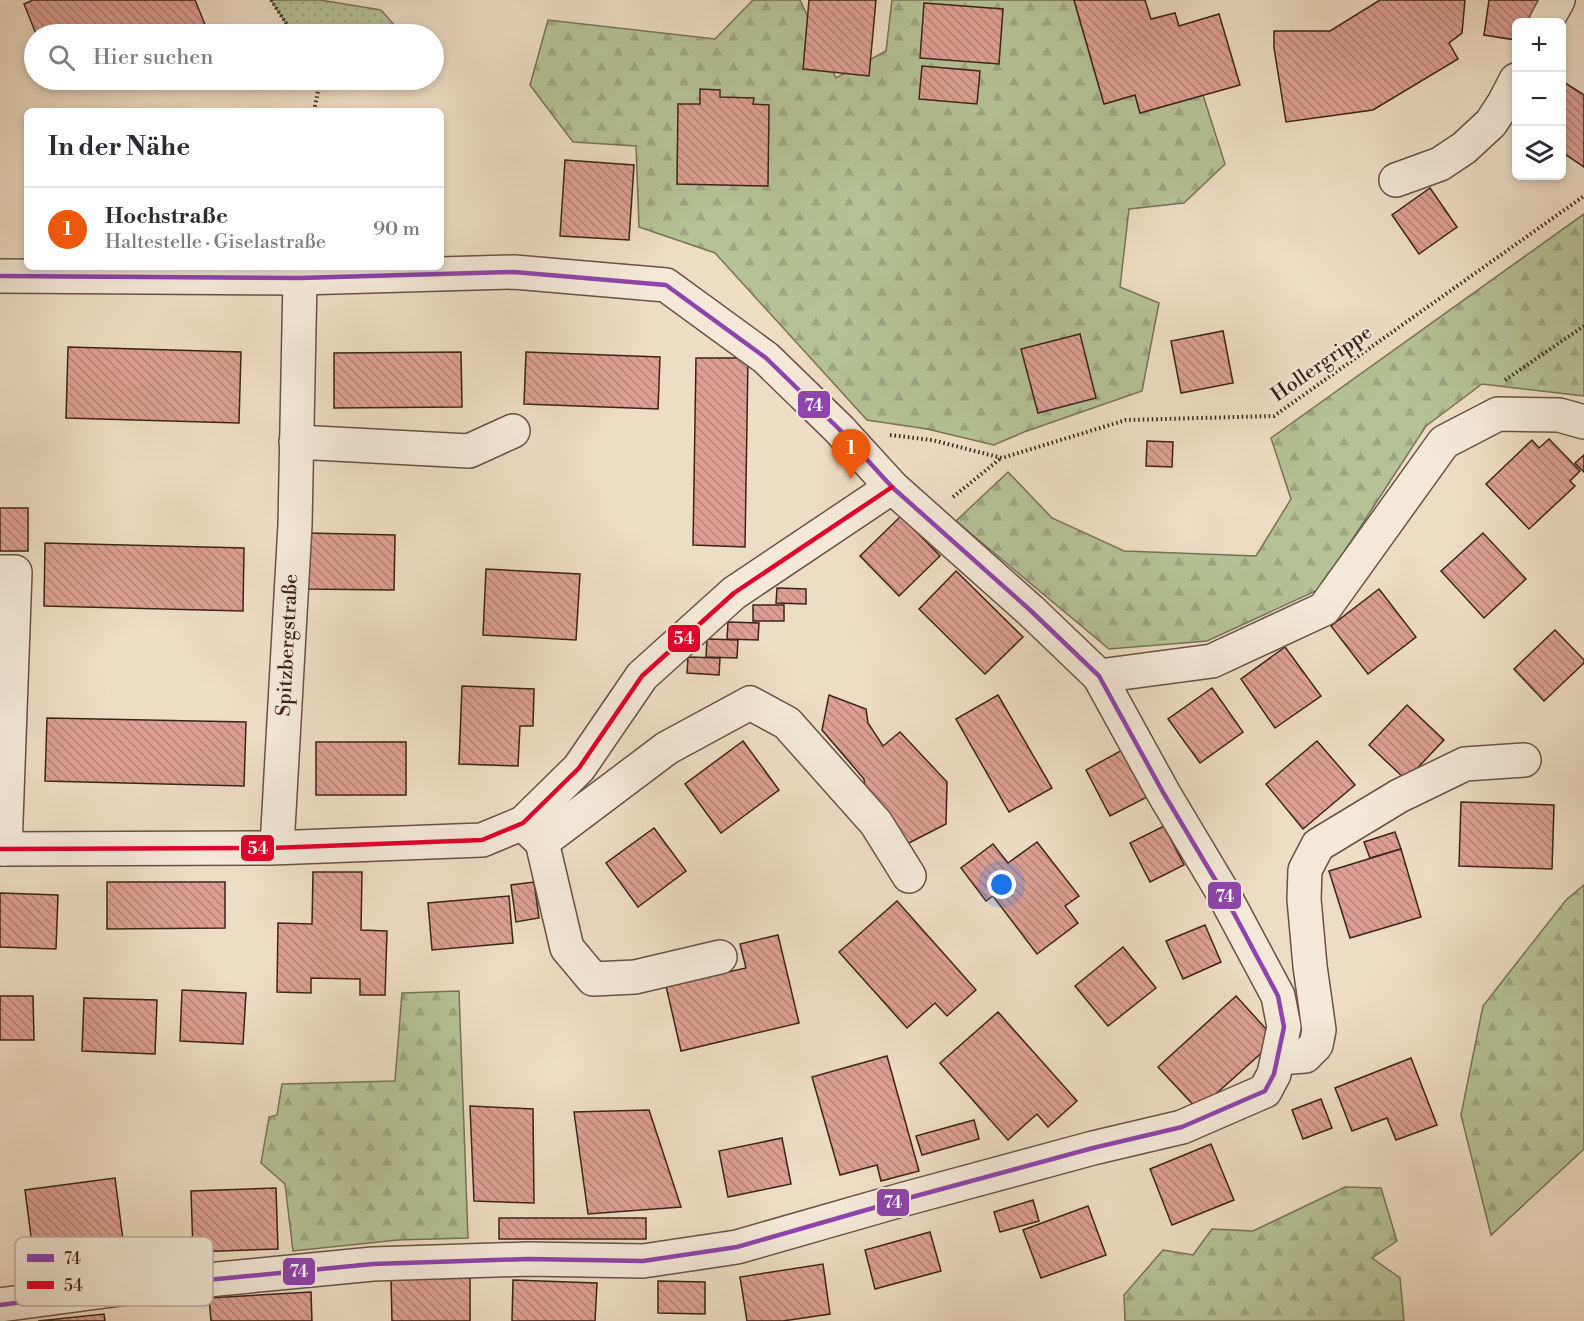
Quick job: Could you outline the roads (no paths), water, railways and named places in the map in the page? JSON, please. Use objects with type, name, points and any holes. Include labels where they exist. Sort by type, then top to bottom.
[{"type":"street","points":[[1548,18],[1557,0]]},
{"type":"street","points":[[1396,180],[1440,164],[1464,148],[1491,123],[1512,88]]},
{"type":"street","points":[[0,276],[300,278],[362,272],[514,272],[666,285],[766,358],[839,429],[892,487],[1030,610],[1099,676],[1164,794],[1222,891],[1278,996],[1284,1028],[1279,1058],[1265,1091],[1182,1127],[901,1200],[737,1247],[643,1261],[528,1259],[373,1264],[213,1279]]},
{"type":"street","name":"Spitzbergstraße","points":[[277,848],[295,525],[300,278]]},
{"type":"street","points":[[1099,676],[1212,661],[1324,609],[1444,442],[1498,414],[1559,415],[1584,422]]},
{"type":"street","points":[[296,442],[469,451],[513,431]]},
{"type":"street","points":[[532,832],[642,675],[734,593],[892,487]]},
{"type":"street","points":[[0,572],[15,572],[2,849],[277,848],[482,840],[532,832],[667,748],[750,703],[787,723],[876,823],[909,876]]},
{"type":"street","points":[[1279,1058],[1305,1056],[1316,1045],[1319,1030],[1304,898],[1305,870],[1318,845],[1399,796],[1465,764],[1524,760]]},
{"type":"street","points":[[532,832],[567,948],[593,979],[635,977],[720,957]]},
{"type":"street","points":[[0,1305],[15,1303]]},
{"type":"place","name":"Hochstraße","points":[[851,479]]}]
